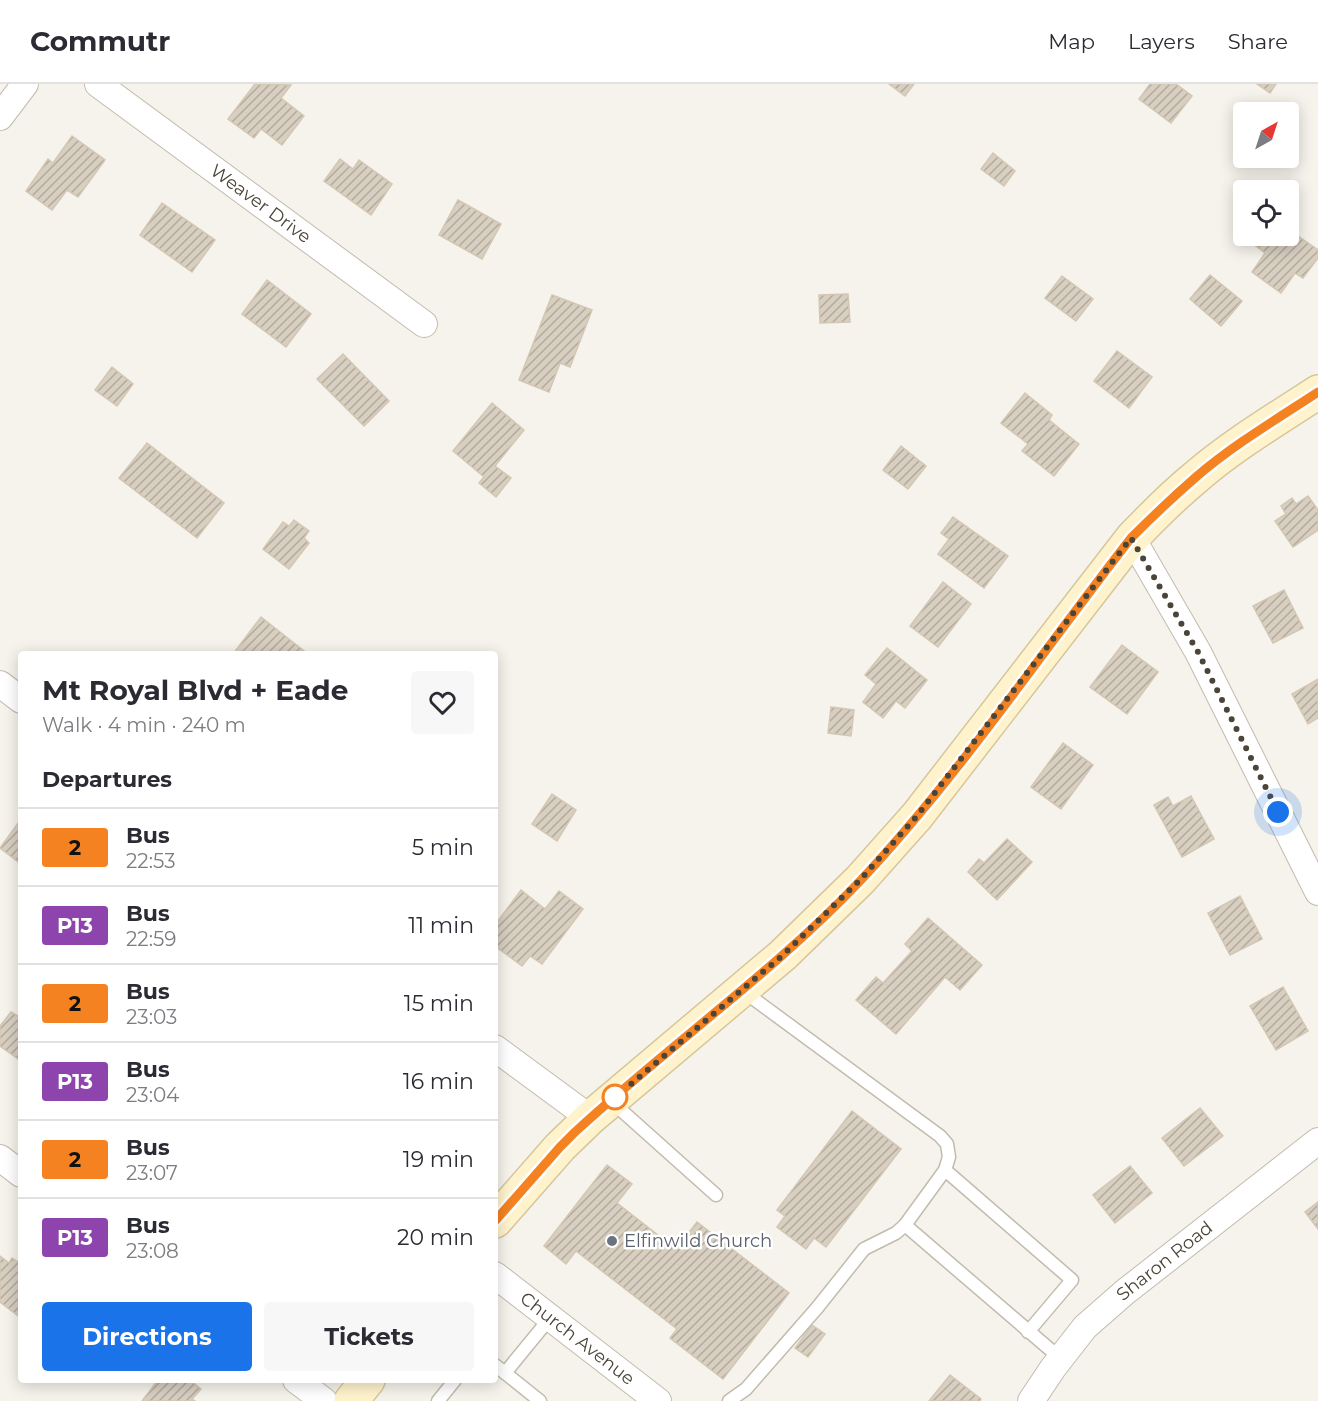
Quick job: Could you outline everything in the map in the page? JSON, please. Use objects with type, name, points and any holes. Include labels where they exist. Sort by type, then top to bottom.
[{"type":"main road","points":[[498,1218],[560,1147],[783,955],[860,880],[917,816],[1131,538],[1197,476],[1318,392]]},
{"type":"main road","points":[[351,1401],[366,1383]]},
{"type":"street","points":[[0,117],[25,84]]},
{"type":"street","name":"Weaver Drive","points":[[98,84],[424,324]]},
{"type":"street","points":[[1131,538],[1198,652],[1318,892]]},
{"type":"street","points":[[0,684],[18,698]]},
{"type":"street","points":[[498,1050],[601,1110]]},
{"type":"street","name":"Sharon Road","points":[[1031,1401],[1060,1358],[1085,1327],[1125,1292],[1318,1141]]},
{"type":"street","points":[[0,1158],[18,1172]]},
{"type":"street","name":"Church Avenue","points":[[498,1277],[658,1401]]},
{"type":"street","points":[[300,1383],[324,1401]]},
{"type":"lane","points":[[729,1401],[746,1389],[817,1308],[864,1249],[896,1233],[905,1225],[945,1170],[949,1157],[947,1144],[940,1136],[823,1052],[742,990]]},
{"type":"lane","points":[[601,1110],[716,1195]]},
{"type":"lane","points":[[945,1170],[1072,1280],[1028,1332]]},
{"type":"lane","points":[[905,1225],[1060,1358]]},
{"type":"lane","points":[[540,1401],[500,1369],[550,1318]]},
{"type":"lane","points":[[438,1401],[453,1383]]},
{"type":"building","points":[[255,84],[291,85],[281,98],[304,116],[282,145],[261,129],[254,138],[228,119]]},
{"type":"building","points":[[889,84],[914,84],[905,96]]},
{"type":"building","points":[[1150,84],[1176,84],[1192,96],[1171,123],[1139,99]]},
{"type":"building","points":[[1257,84],[1276,84],[1270,93]]},
{"type":"building","points":[[72,136],[105,160],[78,197],[67,190],[52,210],[26,191],[48,159],[53,163]]},
{"type":"building","points":[[993,153],[1015,171],[1004,186],[981,169]]},
{"type":"building","points":[[340,159],[353,169],[359,160],[392,184],[371,215],[324,181]]},
{"type":"building","points":[[458,200],[501,224],[482,259],[439,235]]},
{"type":"building","points":[[162,203],[215,240],[192,272],[140,235]]},
{"type":"building","points":[[1299,237],[1318,250],[1318,258],[1303,278],[1295,273],[1281,293],[1252,272],[1265,253],[1256,246],[1299,246]]},
{"type":"building","points":[[1210,275],[1242,301],[1221,326],[1190,299]]},
{"type":"building","points":[[1062,276],[1093,299],[1076,321],[1045,298]]},
{"type":"building","points":[[267,280],[311,314],[286,347],[242,314]]},
{"type":"building","points":[[848,294],[850,322],[820,323],[819,295]]},
{"type":"building","points":[[552,295],[592,310],[570,367],[560,363],[549,392],[519,380]]},
{"type":"building","points":[[1117,351],[1152,377],[1129,408],[1094,381]]},
{"type":"building","points":[[343,354],[389,401],[364,426],[317,379]]},
{"type":"building","points":[[112,367],[133,384],[117,406],[95,390]]},
{"type":"building","points":[[1025,393],[1052,415],[1049,420],[1079,444],[1054,476],[1022,451],[1028,444],[1001,423]]},
{"type":"building","points":[[492,403],[524,430],[495,466],[511,478],[496,497],[479,483],[484,477],[453,451]]},
{"type":"building","points":[[147,443],[224,503],[197,538],[119,478]]},
{"type":"building","points":[[901,446],[926,466],[908,489],[883,470]]},
{"type":"building","points":[[1308,496],[1318,510],[1318,530],[1293,547],[1275,521],[1286,514],[1281,506],[1292,498],[1296,504]]},
{"type":"building","points":[[953,517],[1008,556],[984,588],[938,554],[949,539],[941,533]]},
{"type":"building","points":[[294,520],[309,531],[304,538],[309,543],[289,569],[263,549],[283,522],[289,526]]},
{"type":"building","points":[[943,582],[971,604],[938,647],[910,626]]},
{"type":"building","points":[[1284,590],[1303,628],[1273,643],[1253,606]]},
{"type":"building","points":[[261,617],[304,651],[235,651]]},
{"type":"building","points":[[1122,645],[1158,672],[1127,714],[1090,687]]},
{"type":"building","points":[[887,648],[927,680],[905,708],[896,701],[883,718],[863,702],[876,684],[865,675]]},
{"type":"building","points":[[1318,679],[1318,718],[1308,724],[1292,694]]},
{"type":"building","points":[[831,707],[854,710],[851,736],[828,733]]},
{"type":"building","points":[[1063,743],[1093,765],[1061,809],[1031,787]]},
{"type":"building","points":[[552,794],[576,810],[557,841],[532,824]]},
{"type":"building","points":[[1191,796],[1214,839],[1182,857],[1154,805],[1168,797],[1173,806]]},
{"type":"building","points":[[18,823],[18,862],[0,848]]},
{"type":"building","points":[[1007,839],[1032,862],[997,900],[968,872],[979,859],[984,863]]},
{"type":"building","points":[[521,890],[545,909],[559,891],[583,909],[542,964],[530,956],[522,966],[498,948],[498,921]]},
{"type":"building","points":[[1240,896],[1262,939],[1230,955],[1208,913]]},
{"type":"building","points":[[928,918],[982,965],[960,990],[945,977],[896,1034],[856,1000],[876,977],[883,983],[912,951],[905,944]]},
{"type":"building","points":[[1283,987],[1308,1031],[1276,1050],[1250,1006]]},
{"type":"building","points":[[11,1012],[18,1016],[18,1059],[0,1046],[0,1026]]},
{"type":"building","points":[[1200,1108],[1223,1136],[1184,1166],[1162,1138]]},
{"type":"building","points":[[852,1111],[901,1149],[826,1247],[814,1238],[806,1249],[777,1227],[785,1216],[777,1210]]},
{"type":"building","points":[[607,1165],[632,1184],[617,1203],[676,1249],[697,1222],[789,1293],[723,1379],[670,1338],[677,1329],[576,1251],[566,1264],[544,1246]]},
{"type":"building","points":[[1130,1166],[1152,1193],[1115,1223],[1093,1195]]},
{"type":"building","points":[[1318,1202],[1318,1229],[1305,1212]]},
{"type":"building","points":[[0,1256],[9,1263],[12,1258],[18,1262],[18,1316],[0,1302]]},
{"type":"building","points":[[812,1325],[825,1334],[808,1357],[795,1348]]},
{"type":"building","points":[[950,1375],[981,1399],[980,1401],[929,1401]]},
{"type":"building","points":[[156,1383],[194,1383],[201,1389],[192,1399],[195,1401],[142,1401]]},
{"type":"bus line","name":"2","points":[[498,1217],[575,1132],[783,955],[860,880],[917,816],[1131,538],[1197,476],[1318,392]]},
{"type":"place","name":"Elfinwild Church","points":[[612,1241]]},
{"type":"route","points":[[615,1097],[611,1101],[783,955],[860,880],[917,816],[1131,538],[1198,652],[1278,812]]}]
